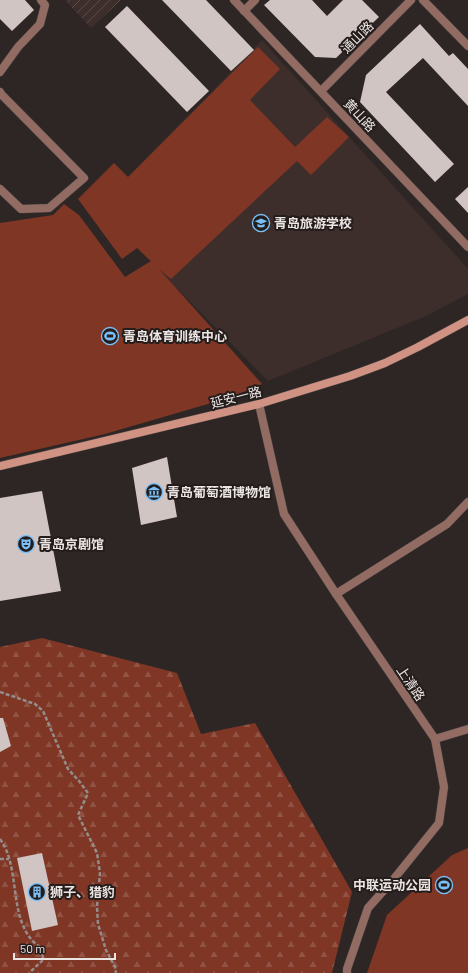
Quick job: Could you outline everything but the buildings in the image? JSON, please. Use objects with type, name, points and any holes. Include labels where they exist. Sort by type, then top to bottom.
[{"type":"main road","name":"延安一路","points":[[0,466],[259,404],[350,376],[385,363],[468,320]]},
{"type":"street","points":[[0,72],[18,47],[40,24],[45,4],[41,0]]},
{"type":"street","name":"黄山路","points":[[234,0],[468,247]]},
{"type":"street","points":[[244,11],[255,0]]},
{"type":"street","name":"通山路","points":[[321,91],[411,0]]},
{"type":"street","points":[[423,0],[468,46]]},
{"type":"street","points":[[0,92],[84,178],[49,208],[21,209],[0,189]]},
{"type":"street","name":"上清路","points":[[259,404],[284,514],[336,594],[435,739],[444,787],[439,823],[393,880],[368,908],[347,969],[347,973]]},
{"type":"street","points":[[336,594],[447,524],[468,502]]},
{"type":"street","points":[[435,739],[468,729]]},
{"type":"path","points":[[0,692],[35,704],[43,711],[68,769],[88,793],[78,815],[97,853],[100,873],[97,907],[98,924],[106,950],[115,967],[116,973]]},
{"type":"path","points":[[0,839],[5,846],[9,859],[21,920],[30,939],[42,949],[43,960],[29,973]]},
{"type":"path","points":[[0,859],[9,859]]},
{"type":"shaded area","points":[[65,0],[121,0],[91,28]]},
{"type":"shaded area","name":"青岛旅游学校","points":[[262,40],[468,269],[468,294],[426,316],[268,381],[137,248],[122,259],[114,163],[128,177]]},
{"type":"green space","name":"青岛体育训练中心","points":[[258,47],[280,69],[250,100],[295,147],[327,117],[349,137],[311,175],[297,161],[171,279],[159,269],[262,384],[232,397],[105,434],[0,458],[0,223],[53,215],[64,204],[79,215],[125,277],[151,261],[137,248],[122,259],[78,199],[114,163],[128,177]]},
{"type":"green space","points":[[42,638],[177,673],[201,734],[255,723],[352,892],[332,973],[0,973],[0,647]]},
{"type":"green space","name":"中联运动公园","points":[[468,848],[468,973],[367,973],[387,915],[452,855]]},
{"type":"place","name":"青岛旅游学校","points":[[261,223]]},
{"type":"place","name":"青岛体育训练中心","points":[[110,336]]},
{"type":"place","name":"青岛葡萄酒博物馆","points":[[154,492]]},
{"type":"place","name":"青岛京剧馆","points":[[26,544]]},
{"type":"place","name":"中联运动公园","points":[[444,885]]},
{"type":"place","name":"狮子、猎豹","points":[[37,892]]}]
